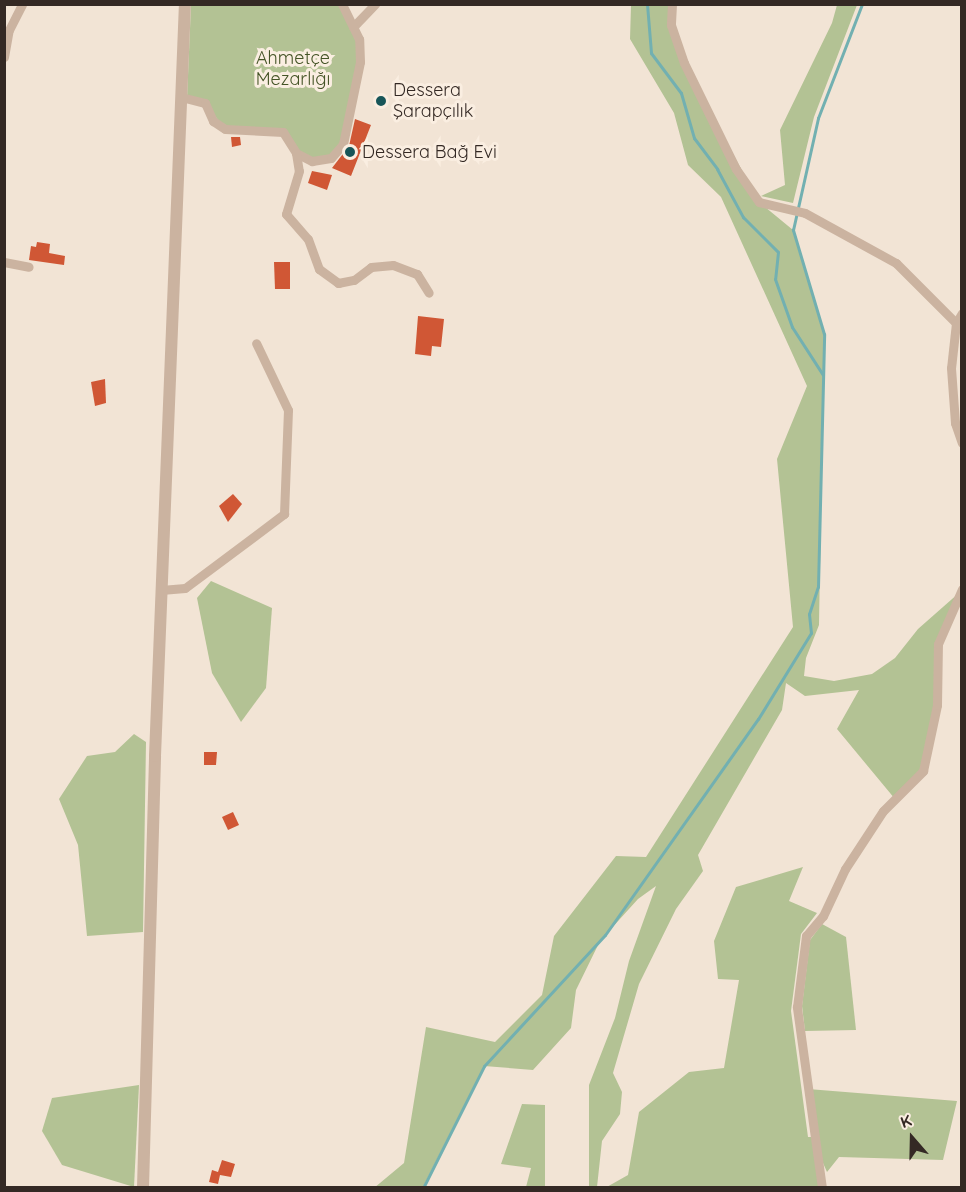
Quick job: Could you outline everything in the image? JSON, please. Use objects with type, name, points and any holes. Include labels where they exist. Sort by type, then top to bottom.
[{"type":"street","points":[[4,57],[9,30],[22,4]]},
{"type":"street","points":[[143,1188],[161,590],[185,4]]},
{"type":"street","points":[[296,153],[312,161],[331,158],[343,144],[360,62],[359,39],[342,4]]},
{"type":"street","points":[[353,27],[375,4]]},
{"type":"street","points":[[672,4],[671,25],[684,63],[736,169],[759,202],[805,213],[896,263],[956,323]]},
{"type":"street","points":[[181,98],[205,103],[213,121],[225,129],[283,132],[296,153],[299,171],[286,214],[308,239],[319,269],[338,283],[354,280],[371,267],[393,265],[417,274],[429,293]]},
{"type":"street","points":[[4,262],[29,267]]},
{"type":"street","points":[[962,313],[956,323],[951,368],[955,423],[962,443]]},
{"type":"street","points":[[161,590],[184,588],[284,514],[288,410],[256,343]]},
{"type":"street","points":[[822,1188],[824,1177],[812,1137],[797,1007],[806,936],[823,916],[845,869],[883,811],[922,771],[937,705],[938,644],[962,589]]},
{"type":"green space","name":"Ahmetçe Mezarlığı","points":[[191,5],[342,5],[359,39],[360,62],[343,144],[331,158],[312,161],[296,153],[282,132],[225,129],[205,103],[187,99]]},
{"type":"green space","points":[[631,5],[669,5],[684,63],[759,202],[793,230],[824,334],[819,625],[806,658],[804,676],[834,681],[872,674],[895,658],[918,629],[960,592],[938,644],[937,705],[923,771],[895,799],[837,729],[859,690],[805,696],[786,683],[782,710],[698,855],[703,871],[676,909],[639,984],[613,1073],[622,1092],[620,1114],[602,1141],[597,1187],[586,1187],[589,1186],[589,1085],[615,1018],[629,961],[656,886],[638,899],[600,941],[576,990],[571,1028],[533,1070],[484,1066],[423,1187],[374,1188],[404,1163],[426,1027],[495,1042],[542,995],[554,936],[616,856],[646,857],[793,627],[777,459],[807,386],[721,197],[688,165],[674,113],[630,39]]},
{"type":"green space","points":[[837,5],[857,5],[814,117],[793,203],[761,196],[785,185],[780,130],[832,23]]},
{"type":"green space","points":[[211,581],[272,608],[266,688],[241,722],[212,673],[197,598]]},
{"type":"green space","points":[[134,734],[146,742],[143,932],[87,936],[78,845],[59,799],[87,756],[115,752]]},
{"type":"green space","points":[[803,867],[789,901],[817,913],[801,934],[791,1011],[808,1137],[812,1137],[808,1089],[957,1101],[943,1160],[839,1157],[827,1172],[815,1145],[822,1187],[605,1188],[628,1175],[639,1112],[689,1072],[724,1068],[739,980],[718,979],[714,941],[736,887]]},
{"type":"green space","points":[[822,924],[846,937],[856,1030],[805,1031],[802,1006],[810,940]]},
{"type":"green space","points":[[139,1085],[134,1187],[62,1165],[42,1131],[52,1098]]},
{"type":"green space","points":[[522,1104],[545,1105],[545,1187],[526,1187],[531,1168],[501,1164]]},
{"type":"building","name":"Dessera Bağ Evi","points":[[355,119],[371,125],[351,176],[332,168],[349,146]]},
{"type":"building","points":[[231,137],[240,137],[241,145],[232,147]]},
{"type":"building","points":[[312,171],[332,175],[327,190],[308,183]]},
{"type":"building","points":[[37,242],[50,244],[49,253],[65,256],[64,265],[29,260],[31,246],[36,247]]},
{"type":"building","points":[[274,262],[290,262],[290,289],[275,289]]},
{"type":"building","points":[[418,316],[444,319],[441,347],[432,346],[431,356],[415,354]]},
{"type":"building","points":[[105,379],[106,403],[95,406],[91,382]]},
{"type":"building","points":[[233,494],[242,504],[228,522],[219,506]]},
{"type":"building","points":[[204,752],[217,752],[216,765],[204,765]]},
{"type":"building","points":[[233,812],[239,825],[228,830],[222,817]]},
{"type":"building","points":[[222,1160],[235,1164],[231,1177],[220,1175],[218,1184],[209,1182],[212,1170],[218,1172]]},
{"type":"waterway","points":[[647,4],[651,53],[681,93],[694,138],[717,169],[743,217],[778,252],[775,279],[792,327],[823,375]]},
{"type":"waterway","points":[[423,1188],[484,1066],[605,935],[758,719],[811,633],[809,614],[818,587],[824,334],[793,230],[818,118],[862,4]]},
{"type":"place","name":"Dessera Şarapçılık","points":[[381,101]]},
{"type":"place","name":"Dessera Bağ Evi","points":[[350,152]]}]
